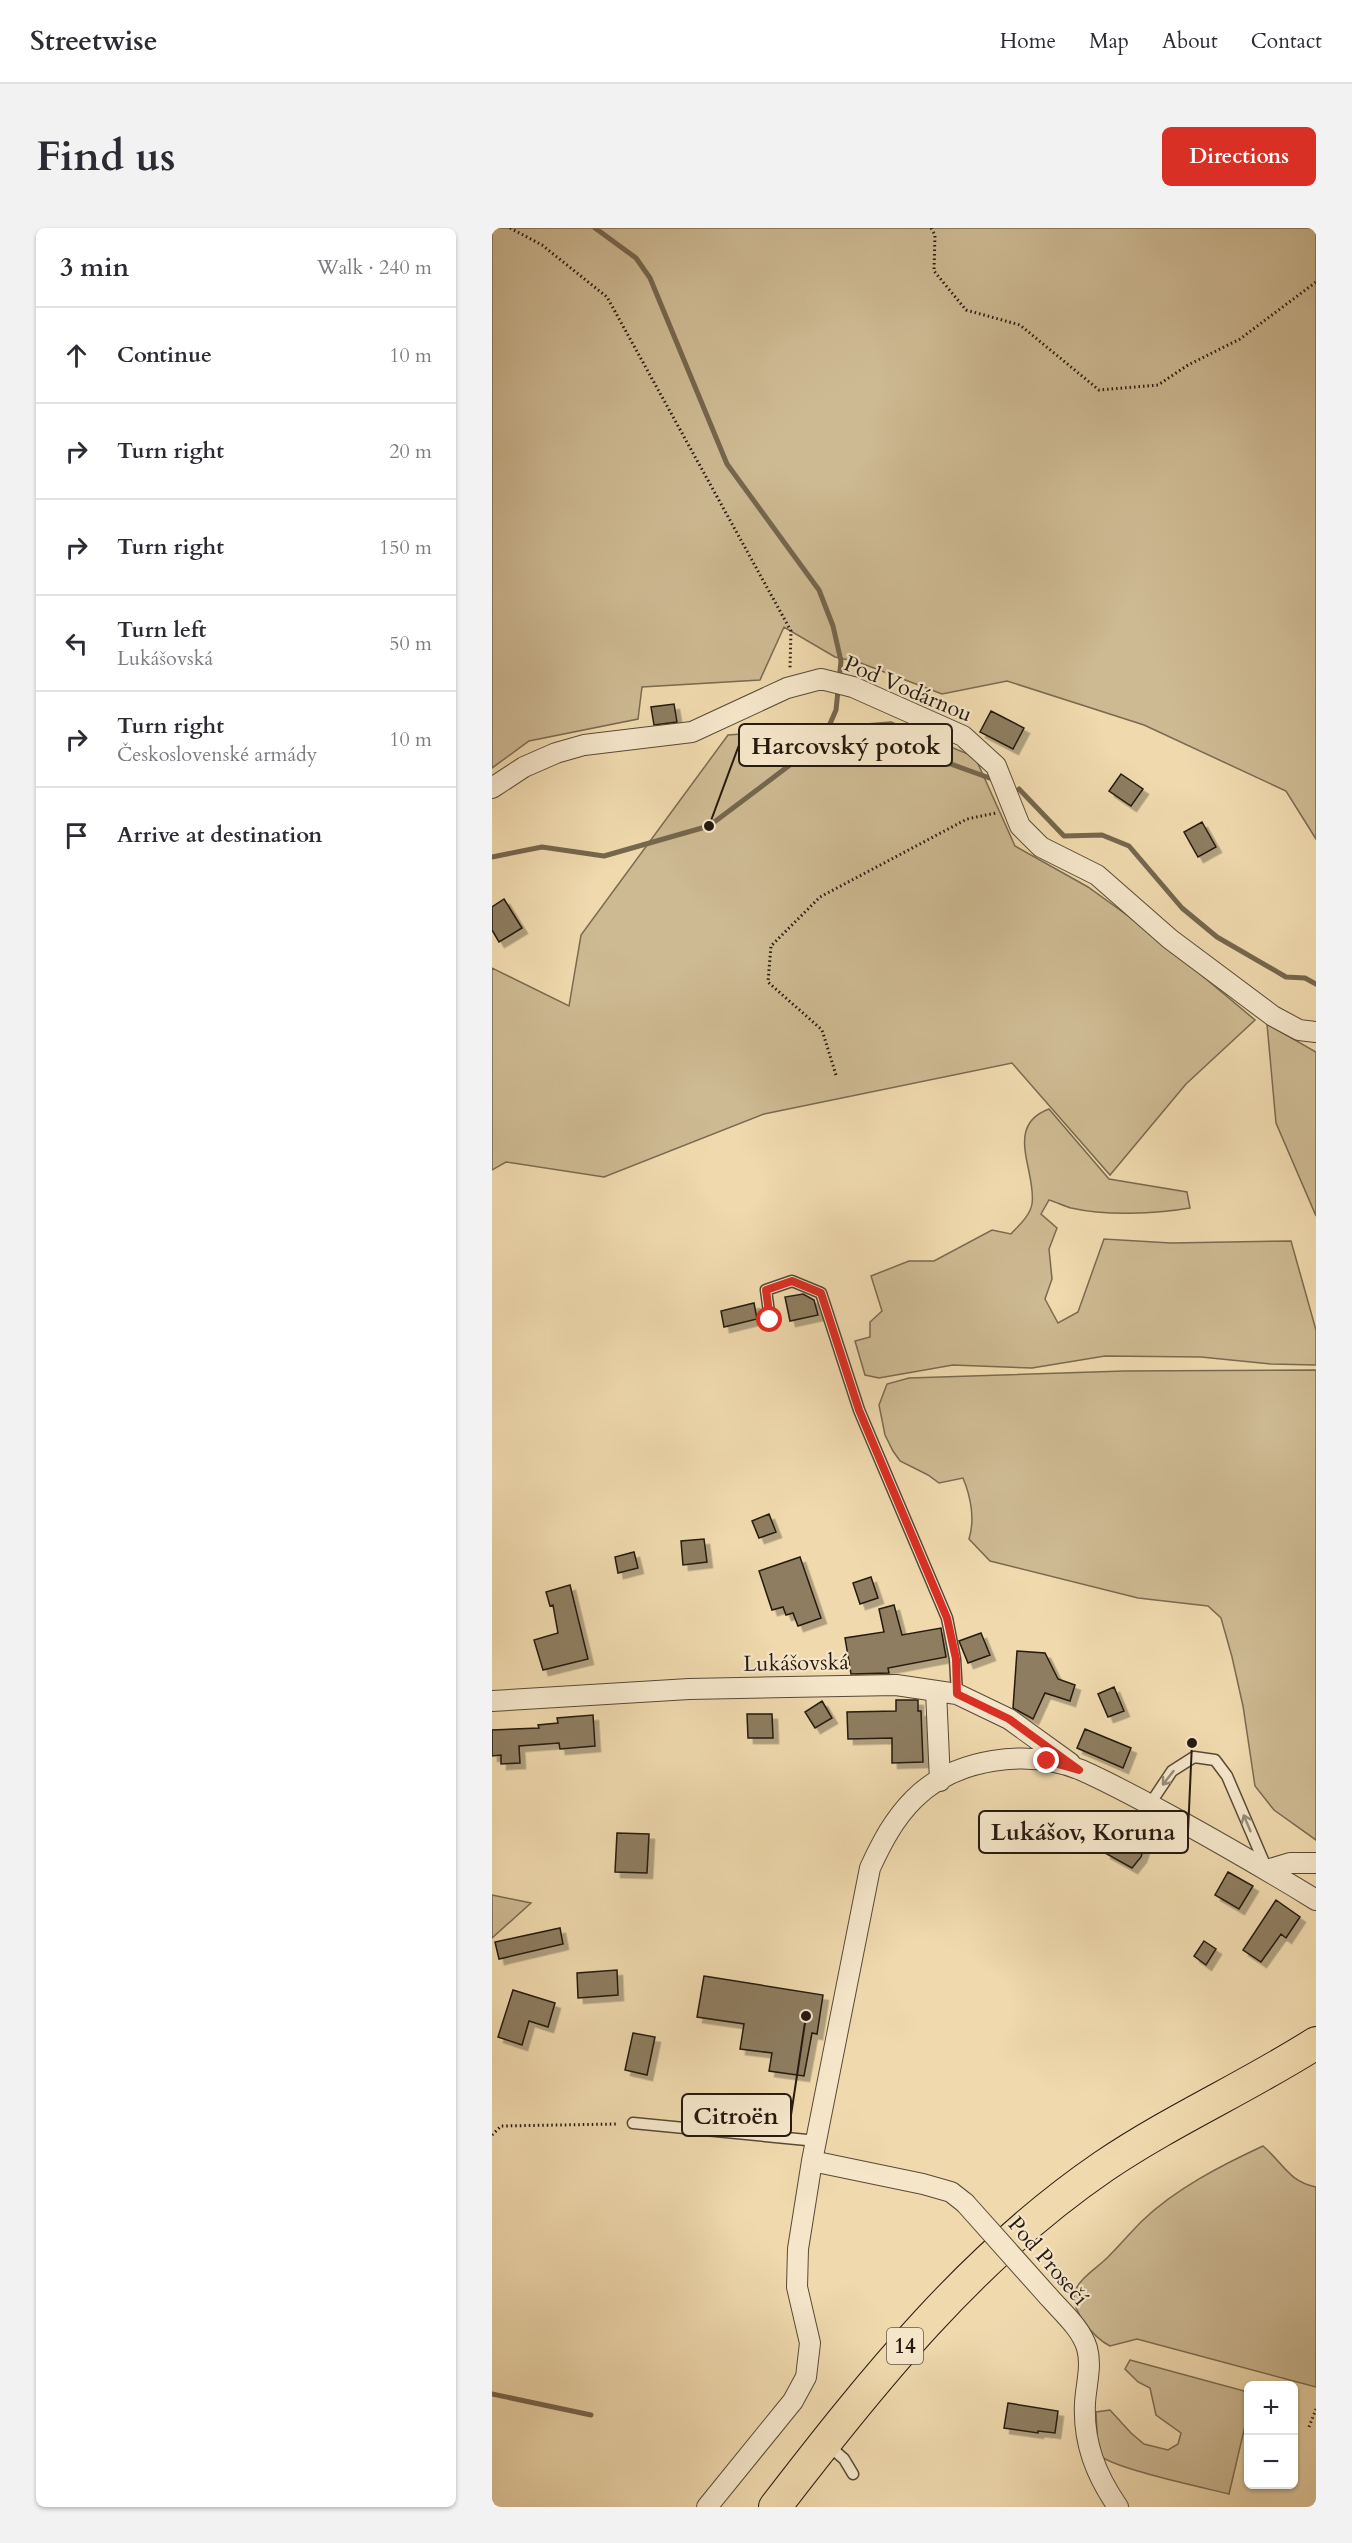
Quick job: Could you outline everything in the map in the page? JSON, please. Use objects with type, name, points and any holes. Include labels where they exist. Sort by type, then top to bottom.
[{"type":"main road","name":"14","points":[[775,2507],[825,2442],[939,2307],[1039,2215],[1160,2130],[1316,2043]]},
{"type":"main road","name":"14","points":[[1221,2098],[1301,2071],[1316,2070]]},
{"type":"street","name":"Pod Vodárnou","points":[[492,788],[524,767],[556,753],[584,745],[692,732],[788,688],[821,679],[839,683],[963,736],[996,766],[1020,826],[1041,847],[1097,875],[1170,939],[1273,1016],[1299,1030],[1316,1032]]},
{"type":"street","name":"Lukášovská","points":[[492,1701],[689,1689],[896,1685],[957,1694],[1009,1719],[1079,1770]]},
{"type":"street","points":[[936,1691],[940,1781]]},
{"type":"street","points":[[707,2507],[793,2401],[806,2377],[810,2343],[797,2287],[798,2249],[812,2161],[870,1868],[885,1836],[899,1815],[916,1797],[940,1781],[979,1763],[1025,1758],[1047,1761],[1079,1770],[1150,1804],[1316,1900]]},
{"type":"street","points":[[1267,1870],[1290,1863],[1316,1863]]},
{"type":"street","name":"Pod Prosečí","points":[[812,2161],[951,2192],[965,2203],[1048,2296],[1079,2332],[1086,2347],[1089,2363],[1085,2405],[1091,2456],[1100,2480],[1118,2507]]},
{"type":"lane","points":[[770,1320],[766,1290],[792,1281],[821,1293],[859,1410],[947,1618],[956,1659],[957,1694]]},
{"type":"lane","points":[[1150,1804],[1172,1771],[1194,1757],[1215,1760],[1227,1776],[1267,1870]]},
{"type":"lane","points":[[633,2123],[817,2141]]},
{"type":"lane","points":[[825,2442],[844,2459],[853,2474]]},
{"type":"path","points":[[510,228],[542,245],[607,297],[792,631],[792,659],[788,688]]},
{"type":"path","points":[[931,228],[935,235],[934,271],[966,310],[1020,325],[1099,390],[1158,385],[1188,365],[1240,339],[1316,282]]},
{"type":"path","points":[[836,1075],[822,1030],[768,982],[771,946],[820,897],[967,819],[1012,810]]},
{"type":"path","points":[[492,2135],[501,2126],[633,2123]]},
{"type":"path","points":[[1309,2427],[1316,2409]]},
{"type":"shaded area","points":[[492,228],[1316,228],[1316,839],[1286,791],[1144,725],[1007,681],[942,694],[858,662],[835,657],[784,627],[760,680],[642,687],[638,719],[529,741],[492,768]]},
{"type":"shaded area","points":[[891,722],[975,757],[1015,846],[1088,887],[1149,931],[1255,1020],[1186,1084],[1110,1175],[1012,1063],[764,1114],[604,1177],[506,1162],[492,1170],[492,968],[569,1006],[581,935],[728,735]]},
{"type":"shaded area","points":[[1267,1024],[1316,1052],[1316,1216],[1276,1123]]},
{"type":"shaded area","points":[[1049,1109],[1109,1179],[1187,1192],[1190,1208],[1162,1212],[1115,1213],[1085,1211],[1049,1200],[1041,1214],[1057,1228],[1049,1249],[1052,1279],[1045,1299],[1058,1323],[1078,1312],[1104,1239],[1171,1243],[1291,1241],[1316,1330],[1316,1365],[1271,1364],[1201,1357],[1105,1356],[1032,1368],[953,1365],[879,1378],[865,1375],[855,1341],[870,1337],[870,1322],[882,1311],[871,1276],[909,1261],[934,1261],[992,1230],[1011,1234],[1026,1217],[1032,1204],[1025,1151],[1028,1127],[1035,1117]]},
{"type":"shaded area","points":[[1316,1370],[1316,1840],[1274,1810],[1255,1786],[1243,1706],[1221,1618],[1208,1606],[1138,1598],[990,1561],[969,1539],[972,1524],[971,1508],[963,1478],[939,1483],[900,1461],[885,1435],[879,1405],[887,1384],[909,1378],[1124,1371]]},
{"type":"shaded area","points":[[492,1895],[531,1903],[492,1938]]},
{"type":"shaded area","points":[[1263,2146],[1292,2176],[1316,2187],[1316,2387],[1137,2339],[1110,2346],[1090,2330],[1079,2314],[1074,2298],[1077,2286],[1155,2209],[1184,2188]]},
{"type":"shaded area","points":[[1130,2360],[1244,2391],[1244,2430],[1229,2494],[1138,2471],[1098,2454],[1096,2412],[1110,2410],[1144,2444],[1168,2450],[1178,2444],[1181,2433],[1156,2415],[1150,2388],[1138,2382],[1125,2369]]},
{"type":"building","points":[[674,704],[677,722],[654,725],[651,707]]},
{"type":"building","points":[[991,711],[1024,728],[1013,749],[980,732]]},
{"type":"building","points":[[1121,774],[1143,789],[1131,806],[1109,791]]},
{"type":"building","points":[[1202,822],[1216,847],[1198,857],[1184,832]]},
{"type":"building","points":[[504,899],[522,928],[499,942],[492,930],[492,907]]},
{"type":"building","points":[[803,1294],[814,1300],[818,1315],[790,1321],[785,1297]]},
{"type":"building","points":[[754,1303],[757,1319],[724,1327],[721,1311]]},
{"type":"building","points":[[769,1514],[776,1532],[759,1538],[752,1521]]},
{"type":"building","points":[[704,1539],[707,1562],[683,1565],[681,1541]]},
{"type":"building","points":[[634,1552],[638,1568],[618,1573],[615,1557]]},
{"type":"building","points":[[800,1557],[821,1618],[798,1626],[793,1613],[786,1615],[783,1607],[772,1610],[759,1571]]},
{"type":"building","points":[[871,1577],[878,1598],[860,1604],[853,1583]]},
{"type":"building","points":[[570,1585],[588,1659],[543,1670],[534,1640],[558,1633],[553,1605],[550,1606],[546,1592]]},
{"type":"building","points":[[894,1605],[902,1635],[941,1628],[946,1657],[888,1668],[889,1673],[851,1674],[845,1638],[884,1632],[879,1609]]},
{"type":"building","points":[[981,1633],[990,1655],[968,1663],[959,1641]]},
{"type":"building","points":[[1017,1651],[1045,1653],[1058,1679],[1075,1685],[1070,1701],[1045,1693],[1033,1719],[1013,1708]]},
{"type":"building","points":[[1114,1687],[1124,1711],[1108,1717],[1098,1694]]},
{"type":"building","points":[[896,1700],[918,1700],[918,1711],[921,1711],[923,1762],[892,1763],[892,1738],[848,1739],[847,1712],[896,1711]]},
{"type":"building","points":[[822,1701],[832,1718],[815,1728],[805,1712]]},
{"type":"building","points":[[747,1714],[772,1714],[773,1738],[748,1738]]},
{"type":"building","points":[[593,1715],[595,1746],[560,1749],[559,1743],[519,1746],[520,1763],[501,1764],[501,1755],[492,1756],[492,1730],[539,1728],[538,1725],[558,1723],[557,1718]]},
{"type":"building","points":[[1085,1729],[1131,1748],[1123,1768],[1077,1748]]},
{"type":"building","points":[[1124,1826],[1147,1839],[1141,1857],[1132,1868],[1105,1853],[1115,1834],[1119,1836]]},
{"type":"building","points":[[617,1833],[649,1834],[647,1873],[615,1872]]},
{"type":"building","points":[[1228,1872],[1253,1886],[1239,1909],[1215,1895]]},
{"type":"building","points":[[1276,1900],[1300,1917],[1286,1938],[1281,1934],[1261,1962],[1243,1950]]},
{"type":"building","points":[[560,1928],[563,1944],[499,1959],[495,1942]]},
{"type":"building","points":[[1204,1941],[1216,1949],[1206,1965],[1194,1956]]},
{"type":"building","points":[[617,1970],[618,1995],[578,1998],[577,1973]]},
{"type":"building","points":[[704,1976],[823,1995],[817,2034],[812,2033],[804,2076],[769,2071],[772,2053],[740,2049],[744,2024],[697,2017]]},
{"type":"building","points":[[513,1990],[555,2003],[548,2027],[529,2021],[522,2045],[498,2037]]},
{"type":"building","points":[[633,2033],[655,2037],[647,2075],[625,2070]]},
{"type":"building","points":[[1008,2403],[1058,2411],[1055,2433],[1004,2428]]},
{"type":"waterway","points":[[595,228],[636,258],[650,278],[727,464],[819,590],[833,626],[841,661],[836,710],[823,740]]},
{"type":"waterway","points":[[492,857],[542,847],[604,856],[709,826],[823,740],[901,746],[995,780]]},
{"type":"waterway","points":[[1019,789],[1064,836],[1102,835],[1129,846],[1182,908],[1217,937],[1286,977],[1305,978],[1316,984]]},
{"type":"waterway","points":[[492,2394],[591,2415]]},
{"type":"place","name":"Harcovský potok","points":[[709,826]]},
{"type":"place","name":"Lukášov, Koruna","points":[[1192,1743]]},
{"type":"place","name":"Citroën","points":[[806,2016]]},
{"type":"route","points":[[770,1320],[766,1290],[792,1281],[821,1293],[859,1410],[947,1618],[956,1659],[957,1694],[1009,1719],[1079,1770],[1047,1761]]}]
